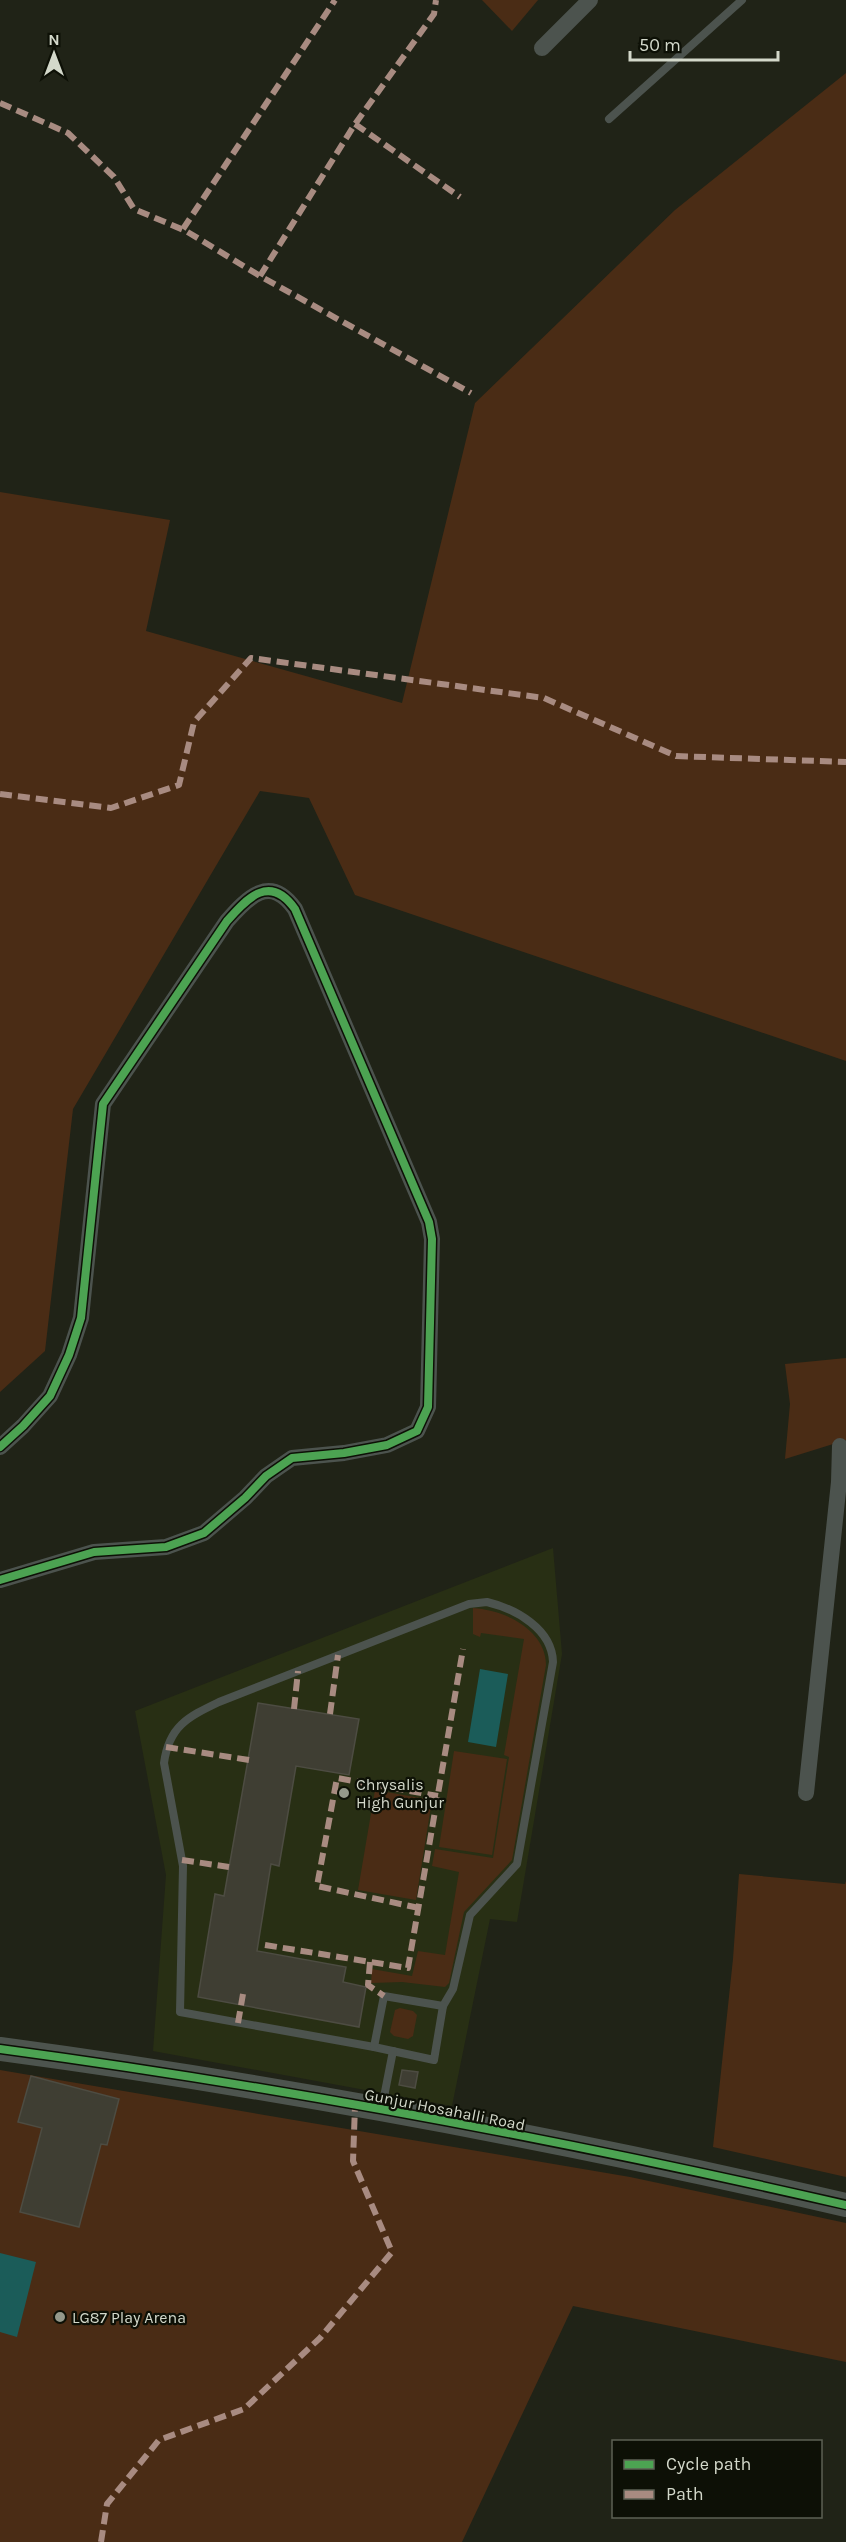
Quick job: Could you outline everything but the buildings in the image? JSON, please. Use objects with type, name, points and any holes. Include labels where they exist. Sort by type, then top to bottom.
[{"type":"street","points":[[542,48],[590,0]]},
{"type":"street","points":[[0,1447],[50,1396],[69,1355],[81,1318],[103,1104],[227,921],[249,896],[272,891],[285,894],[295,909],[429,1222],[432,1239],[428,1407],[417,1431],[387,1445],[345,1453],[292,1458],[266,1476],[245,1498],[204,1533],[166,1547],[94,1552],[0,1580]]},
{"type":"street","points":[[806,1793],[842,1481],[840,1446]]},
{"type":"street","name":"Gunjur Hosahalli Road","points":[[0,2049],[124,2066],[382,2110],[729,2178],[846,2205]]},
{"type":"lane","points":[[609,119],[742,0]]},
{"type":"lane","points":[[487,1602],[513,1611],[537,1629],[549,1644],[553,1662],[518,1864],[470,1915],[453,1989],[443,2006],[434,2060],[180,2012],[183,1866],[164,1763],[166,1747],[181,1724],[219,1702],[469,1604],[487,1602]]},
{"type":"lane","points":[[374,2047],[384,1996],[443,2006]]},
{"type":"lane","points":[[382,2110],[393,2051]]},
{"type":"shaded area","points":[[482,0],[538,0],[512,31]]},
{"type":"shaded area","points":[[846,73],[846,1061],[355,895],[309,798],[260,791],[73,1109],[45,1351],[0,1392],[0,492],[170,520],[146,631],[402,703],[475,403],[675,210]]},
{"type":"shaded area","points":[[846,1358],[846,1440],[785,1459],[790,1404],[785,1364]]},
{"type":"shaded area","name":"Chrysalis High Gunjur","points":[[553,1548],[562,1654],[517,1922],[490,1919],[452,2106],[153,2051],[166,1875],[135,1711]]},
{"type":"shaded area","points":[[473,1608],[498,1613],[522,1624],[539,1642],[546,1665],[512,1860],[464,1912],[449,1983],[445,1987],[402,1982],[371,1983],[372,1969],[412,1976],[418,1951],[445,1955],[459,1872],[432,1866],[435,1849],[493,1858],[509,1757],[504,1755],[524,1639],[481,1633],[480,1637],[473,1634]]},
{"type":"shaded area","points":[[454,1751],[507,1759],[492,1855],[439,1847]]},
{"type":"shaded area","points":[[375,1790],[432,1800],[416,1900],[358,1890]]},
{"type":"shaded area","points":[[739,1874],[845,1884],[846,1881],[846,2177],[713,2147],[733,1959]]},
{"type":"shaded area","points":[[400,2008],[413,2011],[417,2015],[413,2036],[408,2039],[394,2036],[390,2032],[395,2010]]},
{"type":"shaded area","points":[[0,2070],[630,2177],[846,2223],[846,2362],[573,2306],[462,2542],[0,2542]]},
{"type":"water","points":[[480,1669],[508,1674],[496,1747],[468,1742]]},
{"type":"water","points":[[0,2253],[36,2262],[17,2337],[0,2332]]},
{"type":"marked path","points":[[183,229],[335,0]]},
{"type":"marked path","points":[[260,276],[355,124],[434,14],[436,0]]},
{"type":"marked path","points":[[0,103],[68,133],[114,177],[134,209],[186,231],[260,276],[471,393]]},
{"type":"marked path","points":[[355,124],[460,197]]},
{"type":"marked path","points":[[0,794],[111,808],[179,785],[194,722],[251,658],[544,698],[676,756],[846,762]]},
{"type":"marked path","points":[[265,1945],[408,1968],[463,1649]]},
{"type":"marked path","points":[[330,1714],[338,1655]]},
{"type":"marked path","points":[[294,1709],[298,1671]]},
{"type":"marked path","points":[[166,1747],[249,1760]]},
{"type":"marked path","points":[[419,1908],[317,1886],[337,1778],[438,1796]]},
{"type":"marked path","points":[[182,1860],[229,1867]]},
{"type":"marked path","points":[[370,1962],[368,1985],[384,1996]]},
{"type":"marked path","points":[[238,2023],[243,1994]]},
{"type":"marked path","points":[[101,2542],[107,2504],[159,2440],[244,2409],[320,2338],[392,2252],[353,2161],[355,2106]]},
{"type":"cycle path","points":[[0,1447],[50,1396],[69,1355],[81,1318],[103,1104],[227,921],[251,897],[268,891],[277,893],[286,898],[295,909],[429,1222],[432,1239],[428,1407],[417,1431],[387,1445],[344,1453],[292,1458],[266,1476],[245,1498],[204,1533],[166,1547],[94,1552],[0,1580]]},
{"type":"cycle path","points":[[0,2049],[212,2080],[425,2117],[636,2159],[846,2205]]},
{"type":"place","name":"Chrysalis High Gunjur","points":[[344,1793]]},
{"type":"place","name":"LG87 Play Arena","points":[[60,2317]]}]
